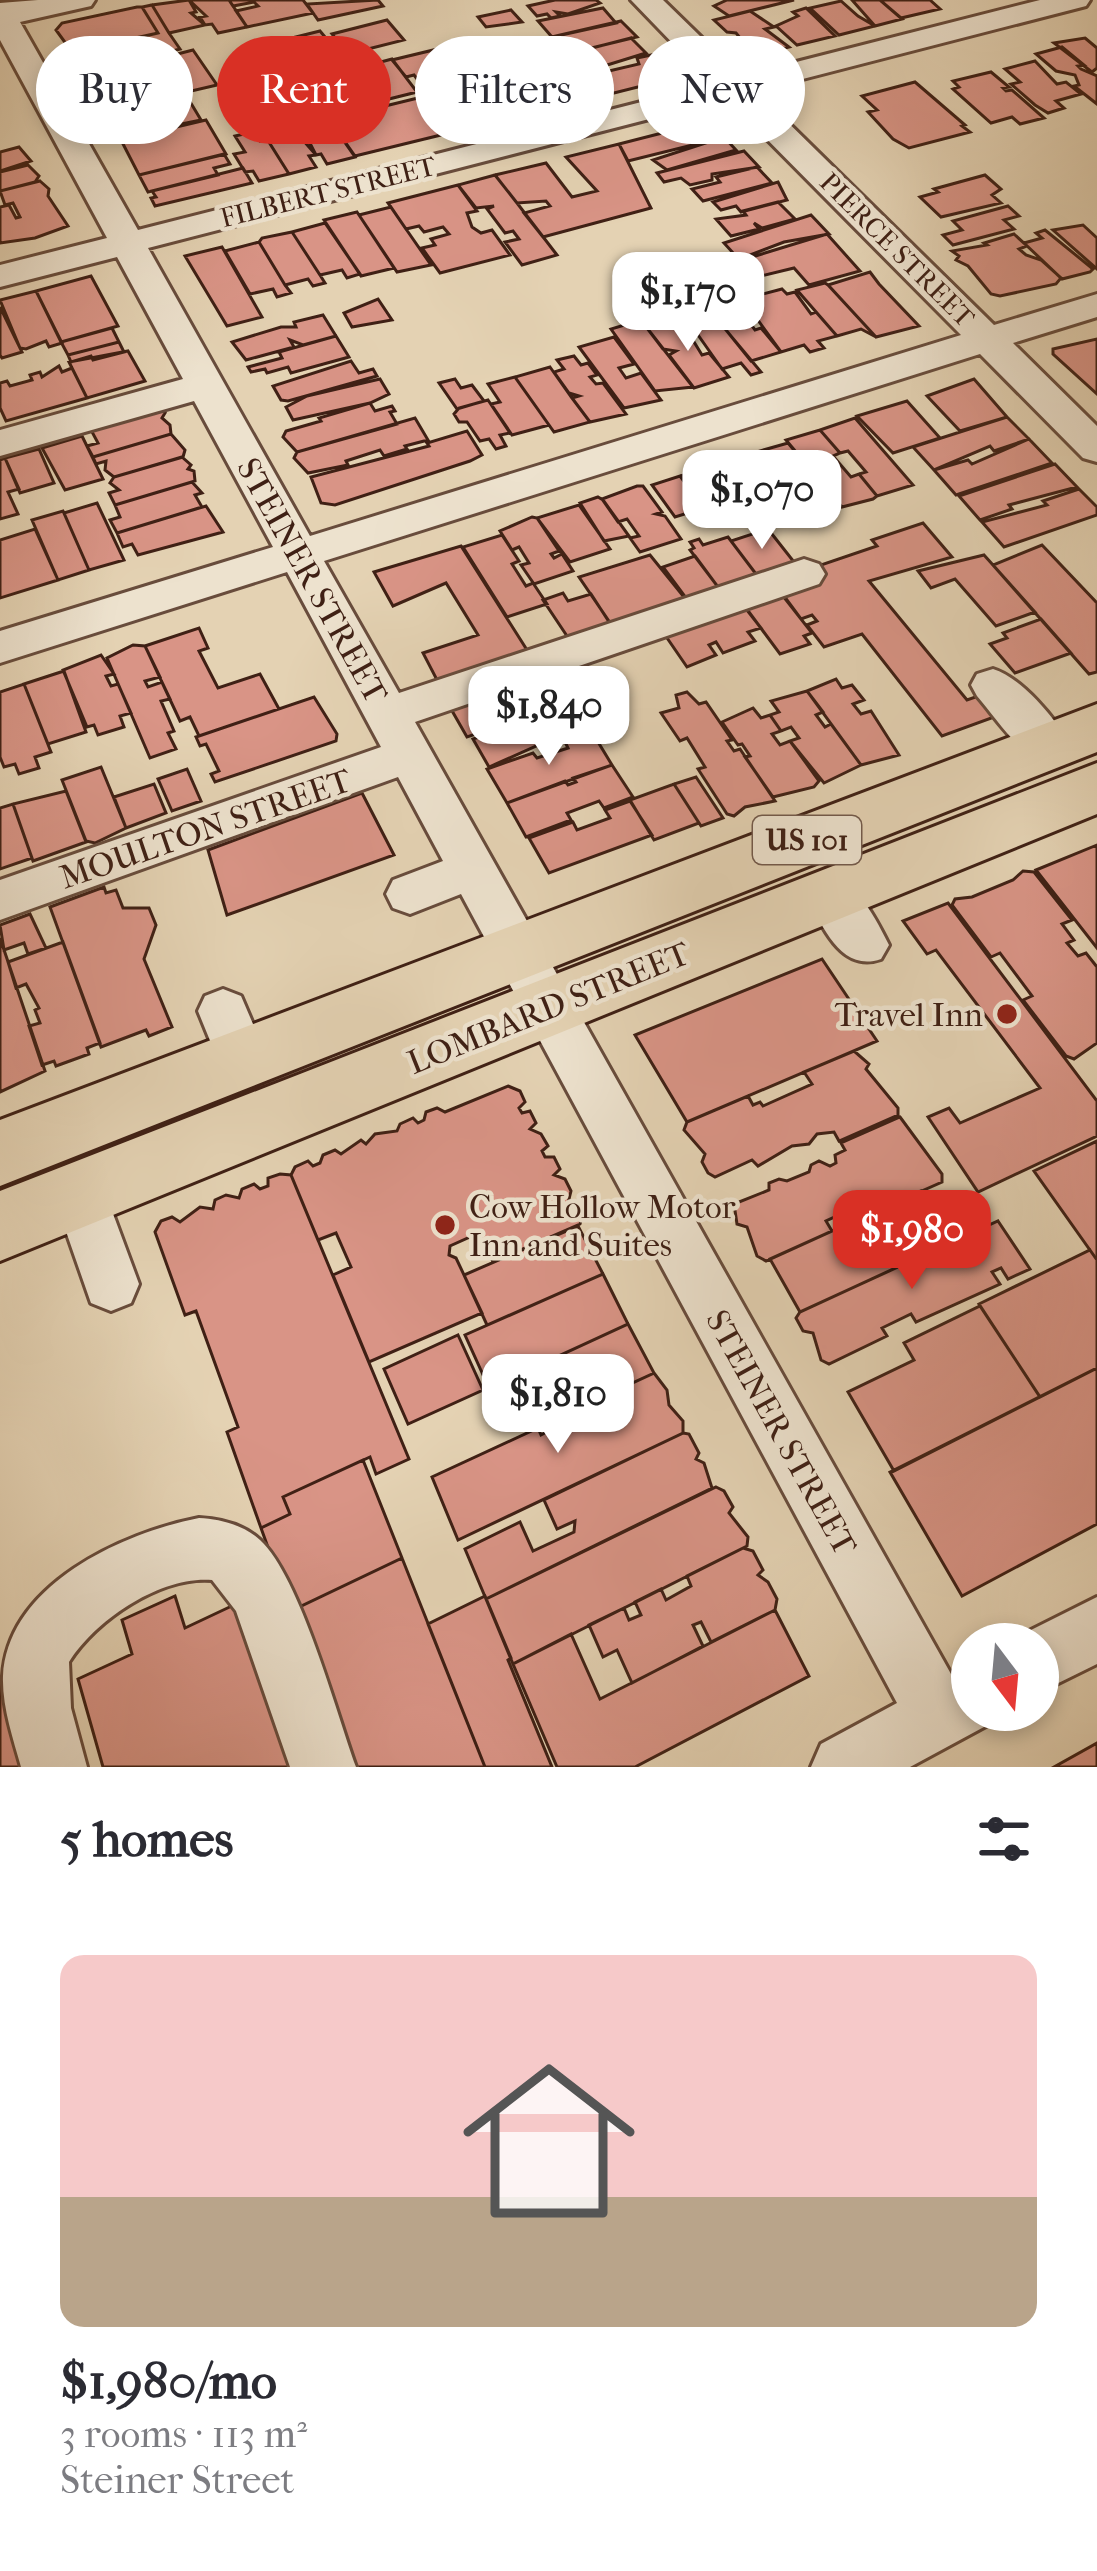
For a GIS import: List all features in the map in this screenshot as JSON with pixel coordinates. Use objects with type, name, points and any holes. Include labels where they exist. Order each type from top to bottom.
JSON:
[{"type":"highway","name":"LOMBARD STREET","points":[[0,1153],[232,1035],[847,920],[1081,754]]},
{"type":"highway","name":"LOMBARD STREET","points":[[0,1226],[80,1194],[533,980],[1081,754]]},
{"type":"street","points":[[1,15],[80,0]]},
{"type":"street","name":"PIERCE STREET","points":[[646,0],[682,36]]},
{"type":"street","name":"FILBERT STREET","points":[[805,70],[1075,0]]},
{"type":"street","name":"STEINER STREET","points":[[1,15],[533,980],[951,1700]]},
{"type":"street","name":"FILBERT STREET","points":[[0,276],[638,113]]},
{"type":"street","name":"PIERCE STREET","points":[[790,144],[1097,448]]},
{"type":"street","points":[[0,647],[1097,305]]},
{"type":"street","points":[[0,443],[206,386]]},
{"type":"street","name":"MOULTON STREET","points":[[0,900],[804,574]]},
{"type":"street","points":[[993,685],[1081,754]]},
{"type":"street","points":[[410,894],[472,869]]},
{"type":"street","points":[[80,1194],[111,1285]]},
{"type":"street","points":[[54,1767],[35,1679],[40,1650],[54,1625],[108,1584],[197,1548],[233,1558],[262,1596],[323,1767]]},
{"type":"street","points":[[1059,1650],[1097,1629]]},
{"type":"street","points":[[844,1767],[951,1709]]},
{"type":"building","points":[[189,0],[196,12],[191,13],[205,25],[169,33],[152,5]]},
{"type":"building","points":[[189,0],[229,0],[247,27],[218,33],[212,24],[205,25],[200,17],[206,16]]},
{"type":"building","points":[[229,0],[303,0],[313,13],[247,27],[236,11],[258,6],[254,2],[233,6]]},
{"type":"building","points":[[378,0],[383,6],[318,20],[307,4]]},
{"type":"building","points":[[555,0],[600,3],[568,14],[556,12],[560,16],[551,18],[537,16],[528,6]]},
{"type":"building","points":[[727,0],[794,0],[729,16],[714,6]]},
{"type":"building","points":[[852,0],[880,0],[902,19],[875,26]]},
{"type":"building","points":[[880,0],[930,0],[940,9],[901,18]]},
{"type":"building","points":[[841,1],[875,26],[839,35],[810,8]]},
{"type":"building","points":[[152,5],[172,36],[145,36],[158,33],[142,7]]},
{"type":"building","points":[[142,7],[158,33],[60,36],[56,30],[62,23]]},
{"type":"building","points":[[603,8],[616,23],[551,36],[538,21]]},
{"type":"building","points":[[806,8],[835,36],[805,43],[805,36],[787,36],[776,26],[798,16],[793,12]]},
{"type":"building","points":[[511,10],[522,22],[486,27],[478,17]]},
{"type":"building","points":[[750,11],[774,27],[765,29],[774,36],[738,36],[714,20]]},
{"type":"building","points":[[387,20],[404,40],[391,43],[391,36],[332,34]]},
{"type":"building","points":[[621,21],[637,37],[614,43],[614,36],[556,36]]},
{"type":"building","points":[[631,38],[638,45],[638,55],[614,63],[614,42]]},
{"type":"building","points":[[1085,38],[1097,48],[1097,68],[1092,72],[1054,43]]},
{"type":"building","points":[[1062,47],[1084,65],[1078,66],[1081,69],[1097,76],[1097,104],[1074,86],[1079,85],[1075,75],[1056,71],[1036,54]]},
{"type":"building","points":[[193,50],[217,85],[193,91]]},
{"type":"building","points":[[415,54],[415,76],[406,77],[392,60]]},
{"type":"building","points":[[391,59],[415,89],[415,92],[391,98]]},
{"type":"building","points":[[1035,61],[1057,84],[1066,82],[1081,94],[1056,101],[1064,108],[1048,113],[1035,105],[1011,84],[1020,82],[1005,69]]},
{"type":"building","points":[[638,64],[638,87],[614,93],[614,70]]},
{"type":"building","points":[[991,72],[1009,87],[1003,88],[1006,91],[1012,90],[1044,118],[1020,124],[1012,117],[991,123],[953,89],[959,87],[953,81]]},
{"type":"building","points":[[915,82],[970,132],[909,148],[893,139],[868,112],[877,110],[862,96]]},
{"type":"building","points":[[415,99],[415,141],[355,156],[347,144],[391,144],[391,105]]},
{"type":"building","points":[[206,120],[226,154],[139,175],[123,144],[193,144],[193,123]]},
{"type":"building","points":[[638,139],[638,144],[697,144],[628,161],[619,144]]},
{"type":"building","points":[[240,144],[270,144],[289,174],[259,181],[253,171],[245,172],[234,154],[245,152]]},
{"type":"building","points":[[270,144],[306,144],[316,155],[309,156],[316,167],[289,174]]},
{"type":"building","points":[[310,144],[346,144],[355,157],[327,164],[321,154],[316,155]]},
{"type":"building","points":[[619,144],[651,208],[543,237],[524,213],[550,206],[546,201],[517,203],[495,175],[546,163],[572,197],[597,191],[566,157]]},
{"type":"building","points":[[702,144],[730,144],[736,150],[667,170],[653,160]]},
{"type":"building","points":[[19,147],[31,161],[0,171],[0,152]]},
{"type":"building","points":[[744,151],[759,167],[712,174],[712,180],[690,185],[681,178],[664,182],[657,173]]},
{"type":"building","points":[[224,154],[230,164],[214,168],[218,175],[148,192],[139,175]]},
{"type":"building","points":[[28,165],[39,176],[35,182],[0,191],[0,172]]},
{"type":"building","points":[[757,167],[772,183],[703,201],[692,189],[720,182],[716,177]]},
{"type":"building","points":[[243,168],[252,183],[155,206],[151,198],[156,197],[152,191]]},
{"type":"building","points":[[495,175],[557,255],[522,265],[505,242],[519,239],[513,231],[505,233],[487,209],[494,206],[476,208],[458,185]]},
{"type":"building","points":[[985,175],[1001,189],[992,195],[1001,203],[941,217],[920,197],[938,192],[934,189]]},
{"type":"building","points":[[40,181],[68,226],[35,238],[0,243],[0,207],[9,205],[16,218],[20,217],[13,203],[5,205],[0,191]]},
{"type":"building","points":[[778,182],[787,200],[741,212],[736,206],[721,210],[713,202]]},
{"type":"building","points":[[458,185],[477,211],[467,213],[472,227],[481,233],[492,230],[510,255],[440,273],[422,248],[435,245],[431,239],[449,234],[443,227],[424,232],[419,226],[406,229],[388,203]]},
{"type":"building","points":[[778,202],[795,219],[762,228],[754,223],[759,229],[731,236],[716,219],[746,215],[743,211]]},
{"type":"building","points":[[1008,206],[1019,216],[1004,220],[1014,229],[953,245],[943,235],[962,230],[953,221]]},
{"type":"building","points":[[391,207],[431,265],[397,272],[359,215]]},
{"type":"building","points":[[357,212],[394,268],[361,276],[324,220]]},
{"type":"building","points":[[811,215],[829,234],[784,242],[745,257],[734,254],[724,243]]},
{"type":"building","points":[[325,223],[360,274],[347,278],[342,270],[320,275],[292,232]]},
{"type":"building","points":[[1083,225],[1097,238],[1097,269],[1053,230]]},
{"type":"building","points":[[1045,230],[1093,269],[1062,279],[1024,243],[1042,238],[1036,233]]},
{"type":"building","points":[[292,232],[325,283],[313,286],[308,279],[285,285],[259,242]]},
{"type":"building","points":[[827,234],[860,271],[809,285],[794,268],[753,278],[739,261]]},
{"type":"building","points":[[1014,234],[1027,246],[1019,249],[1061,278],[1056,284],[991,294],[952,251]]},
{"type":"building","points":[[259,242],[291,293],[277,297],[273,289],[250,294],[225,251]]},
{"type":"building","points":[[222,247],[262,317],[227,326],[185,256]]},
{"type":"building","points":[[724,263],[741,283],[667,303],[661,295],[677,291],[668,279]]},
{"type":"building","points":[[870,272],[919,326],[876,337],[828,285]]},
{"type":"building","points":[[91,276],[118,326],[61,342],[36,291]]},
{"type":"building","points":[[825,283],[876,337],[861,329],[837,336],[797,290]]},
{"type":"building","points":[[782,289],[787,294],[795,292],[811,314],[816,312],[837,336],[818,341],[824,348],[810,352],[804,345],[781,352],[747,305],[752,303],[748,298]]},
{"type":"building","points":[[36,291],[62,343],[49,347],[46,341],[20,348],[0,300]]},
{"type":"building","points":[[378,299],[392,320],[352,327],[344,313]]},
{"type":"building","points":[[0,307],[22,352],[2,358],[0,355]]},
{"type":"building","points":[[739,308],[755,330],[761,328],[781,352],[751,361],[714,315]]},
{"type":"building","points":[[707,311],[761,372],[751,375],[741,363],[722,369],[691,325],[686,327],[679,319]]},
{"type":"building","points":[[323,315],[336,336],[303,345],[290,340],[294,347],[246,360],[232,342],[296,327],[294,322]]},
{"type":"building","points":[[680,319],[702,355],[709,353],[729,377],[694,388],[669,355],[676,351],[663,349],[647,328]]},
{"type":"building","points":[[641,320],[693,387],[655,391],[611,329]]},
{"type":"building","points":[[112,328],[119,342],[68,355],[61,342]]},
{"type":"building","points":[[336,336],[349,357],[291,373],[288,367],[267,373],[265,369],[251,372],[248,367],[282,358],[279,352]]},
{"type":"building","points":[[614,337],[634,364],[619,368],[626,378],[641,373],[661,400],[624,408],[579,347]]},
{"type":"building","points":[[1097,339],[1097,394],[1053,349]]},
{"type":"building","points":[[119,342],[124,352],[71,362],[68,355]]},
{"type":"building","points":[[128,351],[145,381],[87,398],[69,362]]},
{"type":"building","points":[[574,356],[581,365],[588,363],[597,375],[590,377],[596,384],[603,383],[626,414],[590,422],[572,398],[579,396],[569,393],[554,372],[564,369],[557,360]]},
{"type":"building","points":[[351,361],[359,373],[373,369],[377,376],[288,401],[281,400],[273,386]]},
{"type":"building","points":[[59,366],[62,372],[72,368],[87,398],[6,421],[0,408],[0,383],[7,381],[10,386],[32,380],[30,375],[40,372],[42,377]]},
{"type":"building","points":[[550,367],[590,422],[554,432],[515,377]]},
{"type":"building","points":[[515,377],[549,425],[512,435],[491,404],[500,402],[488,384]]},
{"type":"building","points":[[380,379],[389,394],[370,403],[293,420],[286,407],[307,396]]},
{"type":"building","points":[[455,379],[461,388],[472,385],[484,401],[457,409],[439,383]]},
{"type":"building","points":[[974,379],[1007,417],[960,431],[927,396]]},
{"type":"building","points":[[488,400],[510,433],[500,435],[506,446],[496,449],[489,439],[480,441],[467,422],[459,422],[454,414],[459,408]]},
{"type":"building","points":[[907,401],[940,438],[893,453],[857,416]]},
{"type":"building","points":[[370,403],[375,411],[392,406],[397,424],[297,452],[283,437],[286,431],[321,421],[319,418]]},
{"type":"building","points":[[159,409],[165,413],[162,418],[171,434],[93,457],[87,446],[98,443],[91,430]]},
{"type":"building","points":[[1007,417],[1029,439],[994,451],[990,446],[934,470],[913,447]]},
{"type":"building","points":[[415,418],[428,440],[405,446],[407,449],[384,456],[380,450],[346,461],[348,465],[308,473],[294,458],[297,452]]},
{"type":"building","points":[[855,418],[913,485],[877,496],[859,474],[866,472],[848,451],[840,453],[820,430]]},
{"type":"building","points":[[820,430],[840,453],[833,456],[851,477],[859,474],[877,496],[842,507],[786,440]]},
{"type":"building","points":[[467,431],[482,455],[335,505],[321,503],[311,477],[429,446],[427,443]]},
{"type":"building","points":[[171,434],[185,450],[183,457],[114,477],[105,470],[106,461],[96,464],[93,457]]},
{"type":"building","points":[[82,436],[103,479],[65,490],[42,448]]},
{"type":"building","points":[[1029,439],[1052,463],[956,495],[934,470],[968,460],[972,464]]},
{"type":"building","points":[[788,443],[809,468],[804,470],[812,480],[818,479],[838,503],[803,515],[786,493],[792,491],[781,478],[774,479],[753,453]]},
{"type":"building","points":[[39,449],[54,483],[20,493],[5,458]]},
{"type":"building","points":[[753,453],[774,479],[767,482],[778,496],[786,493],[803,515],[765,527],[716,465]]},
{"type":"building","points":[[182,457],[191,465],[188,469],[194,471],[195,481],[115,505],[109,493],[119,490],[110,483],[114,477]]},
{"type":"building","points":[[5,458],[19,489],[8,492],[18,514],[0,519],[0,460]]},
{"type":"building","points":[[1055,464],[1077,487],[1009,505],[1012,509],[980,520],[959,496]]},
{"type":"building","points":[[716,465],[751,510],[715,522],[700,502],[713,498],[708,492],[695,496],[680,476]]},
{"type":"building","points":[[680,476],[704,508],[675,517],[652,485]]},
{"type":"building","points":[[192,482],[202,493],[195,495],[202,507],[117,533],[110,520],[120,517],[115,505]]},
{"type":"building","points":[[643,486],[662,512],[656,514],[665,516],[681,539],[640,552],[630,538],[639,536],[627,519],[618,522],[602,499]]},
{"type":"building","points":[[1079,489],[1097,507],[1097,515],[1004,547],[982,522],[1047,505],[1043,501]]},
{"type":"building","points":[[598,497],[629,536],[604,541],[580,503]]},
{"type":"building","points":[[97,503],[124,560],[89,570],[64,513]]},
{"type":"building","points":[[579,505],[610,549],[570,562],[537,518]]},
{"type":"building","points":[[206,506],[223,532],[138,555],[132,544],[123,547],[117,533]]},
{"type":"building","points":[[63,511],[89,570],[58,580],[32,520]]},
{"type":"building","points":[[532,517],[559,551],[551,554],[554,558],[562,554],[573,571],[534,584],[521,565],[529,563],[519,547],[512,550],[500,531]]},
{"type":"building","points":[[923,523],[952,557],[869,581],[967,700],[984,694],[997,716],[942,736],[862,634],[824,647],[807,625],[817,621],[812,615],[801,619],[781,592],[809,569],[877,546],[872,540]]},
{"type":"building","points":[[35,529],[58,580],[0,598],[0,540]]},
{"type":"building","points":[[768,529],[794,562],[756,574],[731,541]]},
{"type":"building","points":[[502,535],[519,561],[512,564],[526,586],[533,583],[547,604],[507,617],[463,547]]},
{"type":"building","points":[[728,537],[756,574],[718,587],[690,550],[694,548],[690,542],[699,539],[703,545]]},
{"type":"building","points":[[1042,545],[1097,603],[1097,672],[1089,674],[993,565]]},
{"type":"building","points":[[461,546],[527,650],[437,680],[423,653],[478,635],[446,583],[393,606],[374,572]]},
{"type":"building","points":[[650,555],[688,602],[613,627],[579,577]]},
{"type":"building","points":[[984,555],[1035,612],[996,626],[955,579],[931,588],[918,571]]},
{"type":"building","points":[[695,556],[718,587],[686,598],[663,567]]},
{"type":"building","points":[[563,593],[568,601],[591,594],[611,625],[569,639],[543,600]]},
{"type":"building","points":[[783,596],[812,633],[804,636],[810,644],[780,654],[746,608]]},
{"type":"building","points":[[743,605],[761,628],[748,632],[755,641],[723,653],[716,642],[709,645],[716,655],[687,667],[663,632]]},
{"type":"building","points":[[1041,619],[1071,653],[1015,673],[990,644],[1007,638],[1003,633]]},
{"type":"building","points":[[199,628],[208,648],[199,651],[218,688],[260,674],[279,709],[199,736],[190,717],[180,721],[145,646]]},
{"type":"building","points":[[133,645],[145,646],[160,677],[145,681],[148,687],[162,682],[170,699],[161,701],[176,749],[150,758],[107,658]]},
{"type":"building","points":[[101,655],[114,674],[106,676],[111,686],[118,684],[131,713],[120,716],[124,727],[98,735],[94,725],[87,727],[63,670]]},
{"type":"building","points":[[549,668],[570,702],[535,714],[532,709],[523,712],[526,717],[467,737],[447,702]]},
{"type":"building","points":[[64,671],[86,732],[48,744],[24,684]]},
{"type":"building","points":[[836,679],[842,688],[852,685],[864,700],[853,704],[861,714],[871,711],[899,755],[861,765],[807,691]]},
{"type":"building","points":[[24,684],[51,752],[35,757],[39,768],[19,774],[15,764],[4,767],[0,757],[0,692]]},
{"type":"building","points":[[807,691],[823,712],[816,715],[825,727],[831,724],[861,765],[824,783],[790,741],[799,738],[791,727],[781,731],[770,715],[779,712],[771,701]]},
{"type":"building","points":[[687,692],[699,704],[706,702],[732,740],[727,741],[734,751],[740,749],[775,801],[745,807],[734,816],[727,814],[698,769],[705,767],[687,738],[680,741],[661,713],[679,708],[676,695]]},
{"type":"building","points":[[314,697],[337,734],[336,741],[215,782],[211,774],[219,771],[206,744],[200,746],[196,737]]},
{"type":"building","points":[[573,704],[589,731],[564,740],[561,735],[489,767],[473,739],[526,720],[529,724]]},
{"type":"building","points":[[753,708],[761,718],[770,715],[781,731],[772,734],[780,745],[790,741],[819,781],[814,787],[773,797],[745,757],[750,756],[742,744],[738,745],[722,722]]},
{"type":"building","points":[[592,732],[612,765],[507,803],[487,769],[533,753],[537,758],[568,748],[565,742]]},
{"type":"building","points":[[612,765],[633,797],[604,808],[599,801],[567,813],[571,820],[526,837],[507,803],[565,781],[568,785],[576,782],[573,778]]},
{"type":"building","points":[[101,767],[126,828],[95,843],[86,841],[62,780]]},
{"type":"building","points":[[187,769],[201,801],[172,811],[158,779]]},
{"type":"building","points":[[696,777],[723,818],[701,826],[674,784]]},
{"type":"building","points":[[154,784],[166,813],[126,828],[114,797]]},
{"type":"building","points":[[674,784],[699,823],[654,840],[630,800]]},
{"type":"building","points":[[66,791],[86,842],[33,861],[13,804]]},
{"type":"building","points":[[362,793],[394,855],[227,915],[208,850]]},
{"type":"building","points":[[630,801],[652,835],[549,873],[529,838],[573,822],[577,830],[610,818],[605,810]]},
{"type":"building","points":[[13,804],[32,858],[0,869],[0,808]]},
{"type":"building","points":[[1097,845],[1097,948],[1036,870]]},
{"type":"building","points":[[1023,871],[1034,872],[1072,920],[1062,924],[1074,940],[1067,943],[1078,956],[1086,953],[1097,967],[1097,1043],[1074,1059],[1066,1056],[1023,1000],[1032,996],[1000,953],[991,957],[952,905],[955,899],[972,897]]},
{"type":"building","points":[[104,887],[106,893],[116,890],[123,908],[149,908],[156,925],[144,959],[172,1027],[149,1036],[146,1030],[101,1047],[50,907]]},
{"type":"building","name":"Travel Inn","points":[[948,903],[1097,1101],[1097,1136],[978,1192],[928,1117],[949,1108],[960,1123],[1040,1088],[936,950],[927,954],[903,921]]},
{"type":"building","points":[[30,914],[46,948],[28,954],[24,943],[4,950],[0,925]]},
{"type":"building","points":[[0,938],[45,1071],[0,1092]]},
{"type":"building","points":[[63,942],[100,1043],[87,1048],[89,1054],[56,1066],[54,1061],[42,1065],[29,1026],[40,1023],[35,1010],[39,1008],[26,984],[16,988],[8,962]]},
{"type":"building","points":[[822,959],[877,1041],[687,1122],[635,1035]]},
{"type":"building","points":[[854,1051],[869,1064],[866,1069],[898,1108],[898,1115],[839,1141],[834,1132],[817,1134],[809,1144],[792,1146],[758,1166],[752,1160],[715,1177],[708,1173],[702,1162],[705,1154],[684,1130],[687,1122],[748,1096],[753,1105],[760,1102],[763,1106],[812,1084],[804,1072]]},
{"type":"building","name":"Cow Hollow Motor Inn and Suites","points":[[508,1086],[520,1091],[525,1102],[519,1108],[522,1113],[530,1111],[536,1123],[530,1129],[541,1134],[548,1146],[542,1151],[545,1157],[554,1157],[560,1169],[554,1175],[565,1179],[571,1191],[568,1203],[577,1202],[583,1214],[580,1224],[493,1262],[479,1233],[450,1246],[449,1255],[456,1258],[482,1313],[369,1362],[333,1275],[351,1267],[336,1233],[318,1240],[291,1175],[295,1167],[308,1161],[313,1166],[323,1155],[335,1150],[341,1154],[361,1140],[366,1144],[375,1134],[397,1131],[413,1118],[418,1123],[426,1112],[437,1108],[445,1112]]},
{"type":"building","points":[[900,1117],[942,1174],[942,1182],[890,1205],[883,1195],[826,1221],[832,1231],[766,1261],[757,1256],[747,1227],[737,1224],[734,1204],[769,1190],[769,1183],[809,1172],[819,1161],[830,1166],[836,1163],[835,1155],[845,1150],[841,1143]]},
{"type":"building","points":[[1097,1141],[1097,1260],[1034,1171]]},
{"type":"building","points":[[291,1175],[409,1459],[376,1474],[370,1457],[283,1497],[290,1514],[261,1528],[227,1432],[238,1427],[196,1311],[185,1315],[155,1232],[161,1221],[172,1217],[180,1222],[200,1207],[213,1209],[215,1200],[226,1195],[239,1198],[242,1189],[268,1186],[268,1178]]},
{"type":"building","points":[[921,1191],[954,1241],[800,1312],[770,1259]]},
{"type":"building","points":[[998,1221],[1030,1269],[1008,1279],[1001,1268],[992,1272],[1000,1284],[916,1322],[911,1314],[882,1328],[887,1336],[829,1364],[821,1360],[813,1333],[803,1331],[796,1318],[800,1312]]},
{"type":"building","points":[[578,1226],[603,1274],[487,1325],[464,1275]]},
{"type":"building","points":[[1090,1250],[1097,1260],[1097,1368],[1040,1397],[979,1304]]},
{"type":"building","points":[[603,1274],[628,1324],[489,1388],[465,1335]]},
{"type":"building","points":[[980,1306],[1040,1397],[894,1471],[848,1392],[914,1360],[904,1343]]},
{"type":"building","points":[[628,1324],[654,1373],[552,1420],[541,1405],[515,1417],[500,1383]]},
{"type":"building","points":[[458,1335],[483,1390],[408,1424],[384,1369]]},
{"type":"building","points":[[1097,1368],[1097,1524],[962,1596],[890,1472]]},
{"type":"building","points":[[654,1373],[667,1390],[669,1405],[683,1421],[683,1433],[458,1540],[432,1477],[538,1428],[541,1435],[556,1427],[552,1420]]},
{"type":"building","points":[[689,1434],[712,1488],[486,1599],[465,1549],[520,1522],[533,1551],[574,1532],[575,1521],[557,1529],[544,1500]]},
{"type":"building","points":[[363,1460],[402,1558],[291,1611],[261,1528],[290,1514],[283,1497]]},
{"type":"building","points":[[716,1487],[733,1507],[729,1513],[748,1537],[747,1546],[513,1664],[486,1599]]},
{"type":"building","points":[[743,1548],[753,1551],[763,1570],[758,1575],[777,1599],[775,1610],[711,1642],[701,1622],[693,1625],[703,1646],[632,1683],[617,1650],[603,1657],[589,1625],[624,1608],[629,1620],[641,1615],[635,1602],[661,1589],[666,1600],[691,1586],[687,1576]]},
{"type":"building","points":[[402,1558],[485,1767],[356,1767],[326,1683],[291,1611]]},
{"type":"building","points":[[175,1596],[185,1628],[236,1604],[292,1767],[103,1767],[78,1679],[132,1654],[122,1620]]},
{"type":"building","points":[[485,1596],[552,1767],[485,1767],[428,1624]]},
{"type":"building","points":[[775,1610],[809,1676],[635,1767],[557,1767],[513,1664],[571,1634],[600,1699]]},
{"type":"building","points":[[8,1678],[31,1767],[0,1767],[0,1682]]},
{"type":"building","points":[[1097,1743],[1097,1767],[1054,1767]]},
{"type":"place","name":"Travel Inn","points":[[1007,1014]]},
{"type":"place","name":"Cow Hollow Motor Inn and Suites","points":[[445,1225]]}]
